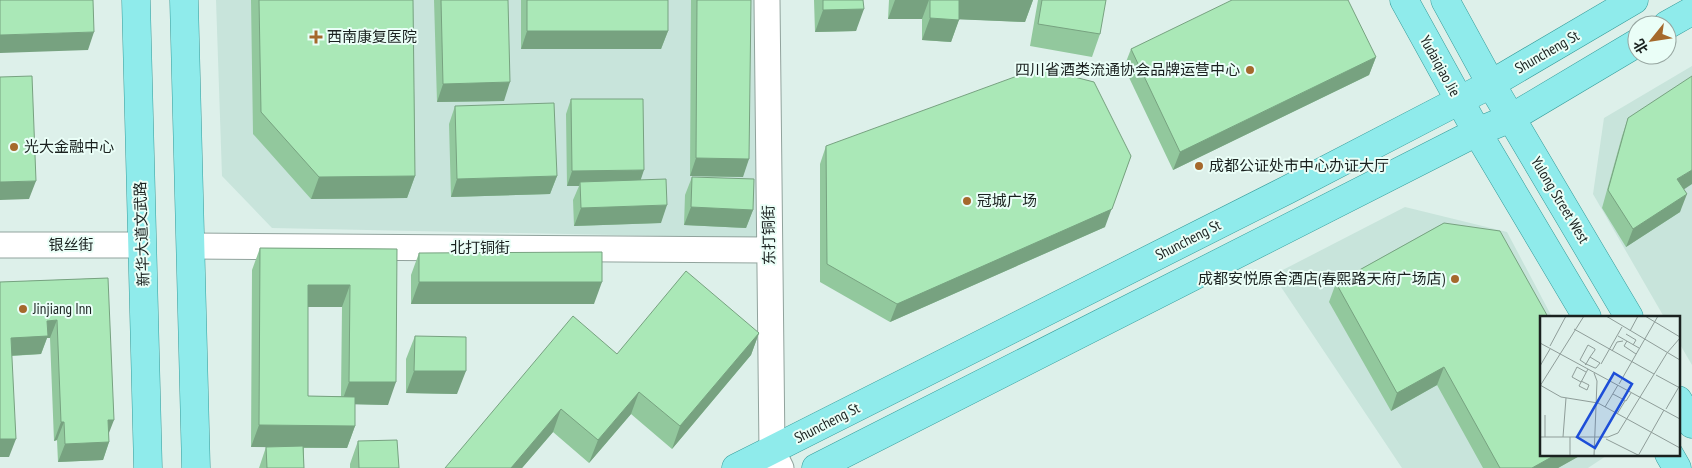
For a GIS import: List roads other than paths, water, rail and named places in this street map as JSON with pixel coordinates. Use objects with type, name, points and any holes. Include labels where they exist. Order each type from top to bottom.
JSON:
[{"type":"main road","name":"新华大道文武路","points":[[136,0],[148,468]]},
{"type":"main road","points":[[184,0],[196,468]]},
{"type":"main road","name":"Yudaiqiao Jie","points":[[1404,0],[1477,132]]},
{"type":"main road","name":"Yulong Street West","points":[[1445,0],[1491,84],[1628,316]]},
{"type":"main road","name":"Shuncheng St","points":[[736,468],[776,459],[1491,84],[1634,0]]},
{"type":"main road","points":[[1677,20],[1692,11]]},
{"type":"main road","points":[[816,468],[1477,132],[1511,118],[1627,49]]},
{"type":"main road","points":[[1477,132],[1586,316]]},
{"type":"main road","points":[[1680,403],[1692,424]]},
{"type":"main road","points":[[1670,456],[1678,468]]},
{"type":"street","name":"东打铜街","points":[[767,0],[769,250],[776,459]]},
{"type":"street","name":"银丝街","points":[[0,245],[142,245]]},
{"type":"street","name":"北打铜街","points":[[191,246],[769,250]]},
{"type":"place","name":"西南康复医院","points":[[316,37]]},
{"type":"place","name":"四川省酒类流通协会品牌运营中心","points":[[1250,70]]},
{"type":"place","name":"光大金融中心","points":[[14,147]]},
{"type":"place","name":"成都公证处市中心办证大厅","points":[[1199,166]]},
{"type":"place","name":"冠城广场","points":[[967,201]]},
{"type":"place","name":"成都安悦原舍酒店(春熙路天府广场店)","points":[[1455,279]]},
{"type":"place","name":"Jinjiang Inn","points":[[23,309]]}]
